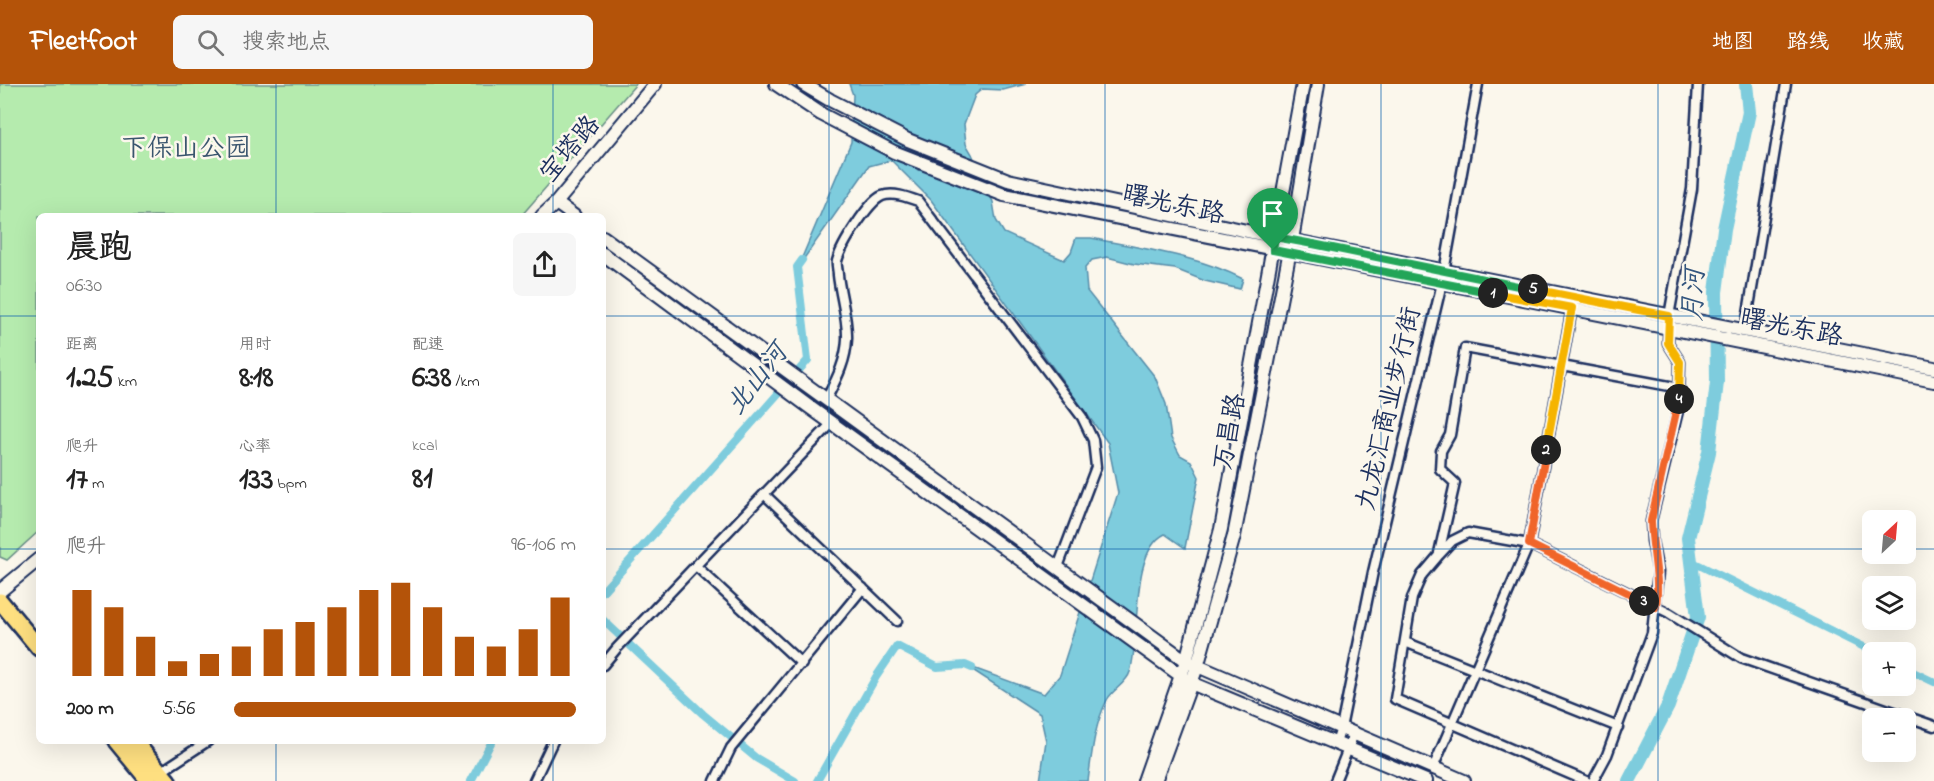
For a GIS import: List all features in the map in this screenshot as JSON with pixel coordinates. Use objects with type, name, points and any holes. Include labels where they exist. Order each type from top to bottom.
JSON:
[{"type":"highway","points":[[0,592],[36,629]]},
{"type":"highway","points":[[0,592],[36,644]]},
{"type":"highway","points":[[119,744],[157,778]]},
{"type":"highway","points":[[136,744],[157,778]]},
{"type":"main road","name":"宝塔路","points":[[550,212],[655,84]]},
{"type":"main road","name":"曙光东路","points":[[776,84],[821,114],[894,152],[1004,195],[1274,243],[1292,240],[1572,308],[1669,322]]},
{"type":"main road","name":"曙光东路","points":[[803,84],[908,140],[1008,180],[1274,243],[1289,253],[1443,277],[1730,334],[1934,381]]},
{"type":"main road","name":"万昌路","points":[[1144,781],[1186,661],[1221,529],[1303,84]]},
{"type":"main road","name":"万昌路","points":[[1155,781],[1197,667],[1234,536],[1292,240],[1318,84]]},
{"type":"main road","points":[[606,239],[1186,661],[1464,781]]},
{"type":"main road","points":[[606,256],[808,406],[1191,683],[1426,781]]},
{"type":"main road","name":"曙光东路","points":[[1730,334],[1745,331],[1934,368]]},
{"type":"main road","points":[[0,592],[36,562]]},
{"type":"street","name":"九龙汇商业步行街","points":[[1336,743],[1341,729],[1373,572],[1443,277],[1478,84]]},
{"type":"street","points":[[1593,781],[1618,727],[1652,633],[1656,607],[1658,572],[1651,521],[1679,407],[1680,362],[1668,343],[1669,322],[1692,189],[1698,84]]},
{"type":"street","points":[[1745,331],[1786,84]]},
{"type":"street","points":[[821,397],[839,375],[845,356],[847,336],[837,262],[844,247],[872,204],[883,196],[903,195],[918,201],[1082,417],[1093,440],[1096,467],[1058,567]]},
{"type":"street","points":[[1432,768],[1529,544],[1572,308]]},
{"type":"street","points":[[1439,555],[1455,483],[1440,469],[1441,451],[1450,435],[1466,348],[1680,388]]},
{"type":"street","points":[[606,661],[832,423]]},
{"type":"street","points":[[764,494],[897,621]]},
{"type":"street","points":[[1586,781],[1395,699],[1412,598],[1422,575],[1452,541],[1468,533],[1529,544],[1669,613],[1741,658],[1934,726]]},
{"type":"street","points":[[696,566],[802,664]]},
{"type":"street","points":[[715,781],[731,748],[863,588]]},
{"type":"street","points":[[1404,642],[1618,727]]},
{"type":"street","points":[[1335,781],[1354,734]]},
{"type":"street","points":[[157,778],[204,744]]},
{"type":"street","points":[[534,781],[552,744]]},
{"type":"green space","name":"下保山公园","points":[[0,84],[636,84],[524,213],[36,213],[36,534],[7,560],[0,557]]},
{"type":"water","points":[[849,84],[1026,84],[1003,90],[982,89],[975,95],[964,124],[966,144],[993,202],[996,220],[1004,233],[1064,260],[1071,252],[1076,238],[1091,238],[1149,249],[1208,264],[1243,279],[1240,289],[1205,281],[1175,269],[1134,264],[1107,257],[1092,260],[1085,268],[1087,291],[1155,377],[1166,404],[1171,438],[1180,455],[1191,461],[1199,477],[1185,548],[1165,534],[1154,543],[1146,558],[1138,597],[1130,672],[1126,680],[1109,696],[1099,720],[1088,781],[1040,781],[1046,741],[1040,714],[965,665],[1044,694],[1060,675],[1118,493],[1108,443],[931,200],[891,160],[869,166],[798,267],[851,142],[853,95]]},
{"type":"waterway","name":"月河","points":[[1629,781],[1668,706],[1698,617],[1688,538],[1709,452],[1717,382],[1716,292],[1724,229],[1749,112],[1746,84]]},
{"type":"waterway","name":"北山河","points":[[606,588],[808,360],[797,267],[802,260]]},
{"type":"waterway","points":[[1691,561],[1862,646]]},
{"type":"waterway","points":[[606,623],[703,714],[756,758],[795,781]]},
{"type":"waterway","points":[[817,781],[876,677],[897,646],[937,667],[965,665],[972,668]]},
{"type":"waterway","points":[[1916,673],[1934,682]]},
{"type":"waterway","name":"北山河","points":[[471,781],[490,744]]},
{"type":"route","points":[[1275,237],[1669,316],[1668,343],[1680,362],[1680,388],[1679,407],[1651,521],[1658,572],[1656,607],[1529,544],[1572,308],[1273,250],[1275,237]]}]
